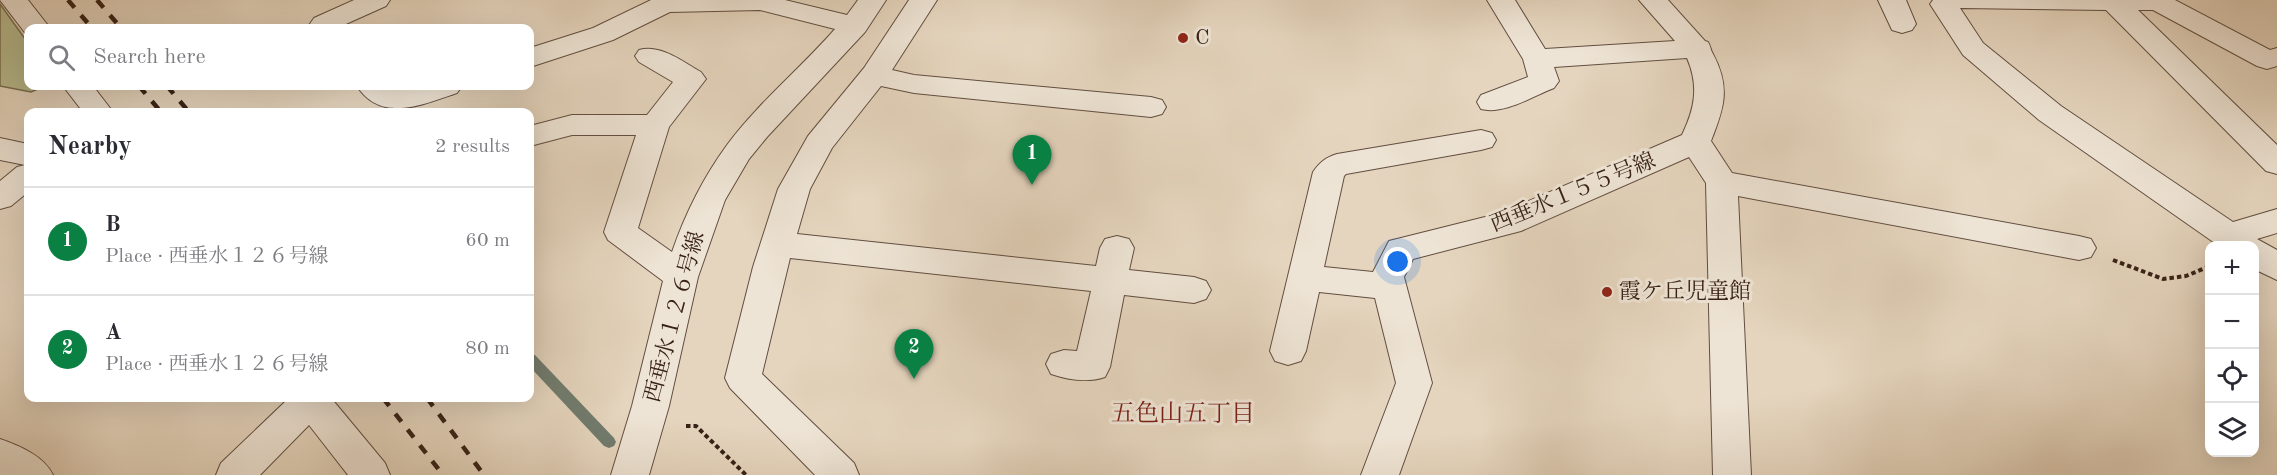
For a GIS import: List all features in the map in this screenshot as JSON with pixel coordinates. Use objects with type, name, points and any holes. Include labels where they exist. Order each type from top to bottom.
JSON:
[{"type":"street","points":[[14,0],[33,24]]},
{"type":"street","points":[[324,24],[376,0]]},
{"type":"street","points":[[840,475],[743,378],[777,244],[794,189],[819,144],[874,75],[922,0]]},
{"type":"street","points":[[1492,102],[1544,81],[1538,59],[1500,0]]},
{"type":"street","points":[[1653,0],[1698,48],[1707,71],[1710,98],[1695,142],[1722,182],[1732,475]]},
{"type":"street","points":[[2238,241],[2050,113],[1973,49],[1944,4],[1966,0],[2158,2],[2267,60],[2277,57]]},
{"type":"street","points":[[2113,1],[2277,163]]},
{"type":"street","points":[[534,57],[603,34],[665,4],[760,2],[863,13]]},
{"type":"street","name":"西垂水１２６号線","points":[[630,475],[645,428],[681,276],[698,226],[721,177],[769,114],[832,53],[863,13]]},
{"type":"street","points":[[1538,59],[1698,48]]},
{"type":"street","points":[[649,56],[691,79],[655,125],[620,232],[681,276]]},
{"type":"street","points":[[874,75],[914,84],[1151,107]]},
{"type":"street","points":[[81,90],[95,108]]},
{"type":"street","points":[[377,90],[386,98],[407,99],[435,90]]},
{"type":"street","points":[[534,135],[572,124],[655,125]]},
{"type":"street","points":[[1288,351],[1329,172],[1337,165],[1481,140]]},
{"type":"street","name":"西垂水１５５号線","points":[[1380,475],[1414,383],[1387,277],[1401,250],[1509,223],[1695,142]]},
{"type":"street","points":[[0,149],[24,154]]},
{"type":"street","points":[[0,198],[24,178]]},
{"type":"street","points":[[1722,182],[2079,248]]},
{"type":"street","points":[[2247,241],[2277,221]]},
{"type":"street","points":[[777,244],[1194,290]]},
{"type":"street","points":[[1064,364],[1092,367],[1117,248]]},
{"type":"street","points":[[2259,255],[2277,267]]},
{"type":"street","points":[[1305,278],[1389,286]]},
{"type":"street","points":[[235,475],[306,402]]},
{"type":"street","points":[[313,402],[371,475]]},
{"type":"street","points":[[0,455],[34,475]]},
{"type":"path","points":[[2079,248],[2163,279],[2186,276],[2205,268]]},
{"type":"path","points":[[678,426],[696,426],[746,475]]},
{"type":"green space","points":[[0,4],[24,37],[24,90],[36,90],[31,92],[0,86]]},
{"type":"waterway","points":[[534,363],[609,442]]},
{"type":"railway","points":[[68,0],[89,24]]},
{"type":"railway","points":[[97,0],[118,24]]},
{"type":"railway","points":[[142,90],[158,108]]},
{"type":"railway","points":[[170,90],[186,108]]},
{"type":"railway","points":[[386,402],[443,475]]},
{"type":"railway","points":[[430,402],[484,475]]},
{"type":"place","name":"C","points":[[1183,38]]},
{"type":"place","name":"B","points":[[1032,185]]},
{"type":"place","name":"霞ケ丘児童館","points":[[1607,292]]},
{"type":"place","name":"A","points":[[914,379]]},
{"type":"district","name":"五色山五丁目","points":[[1183,415]]}]
